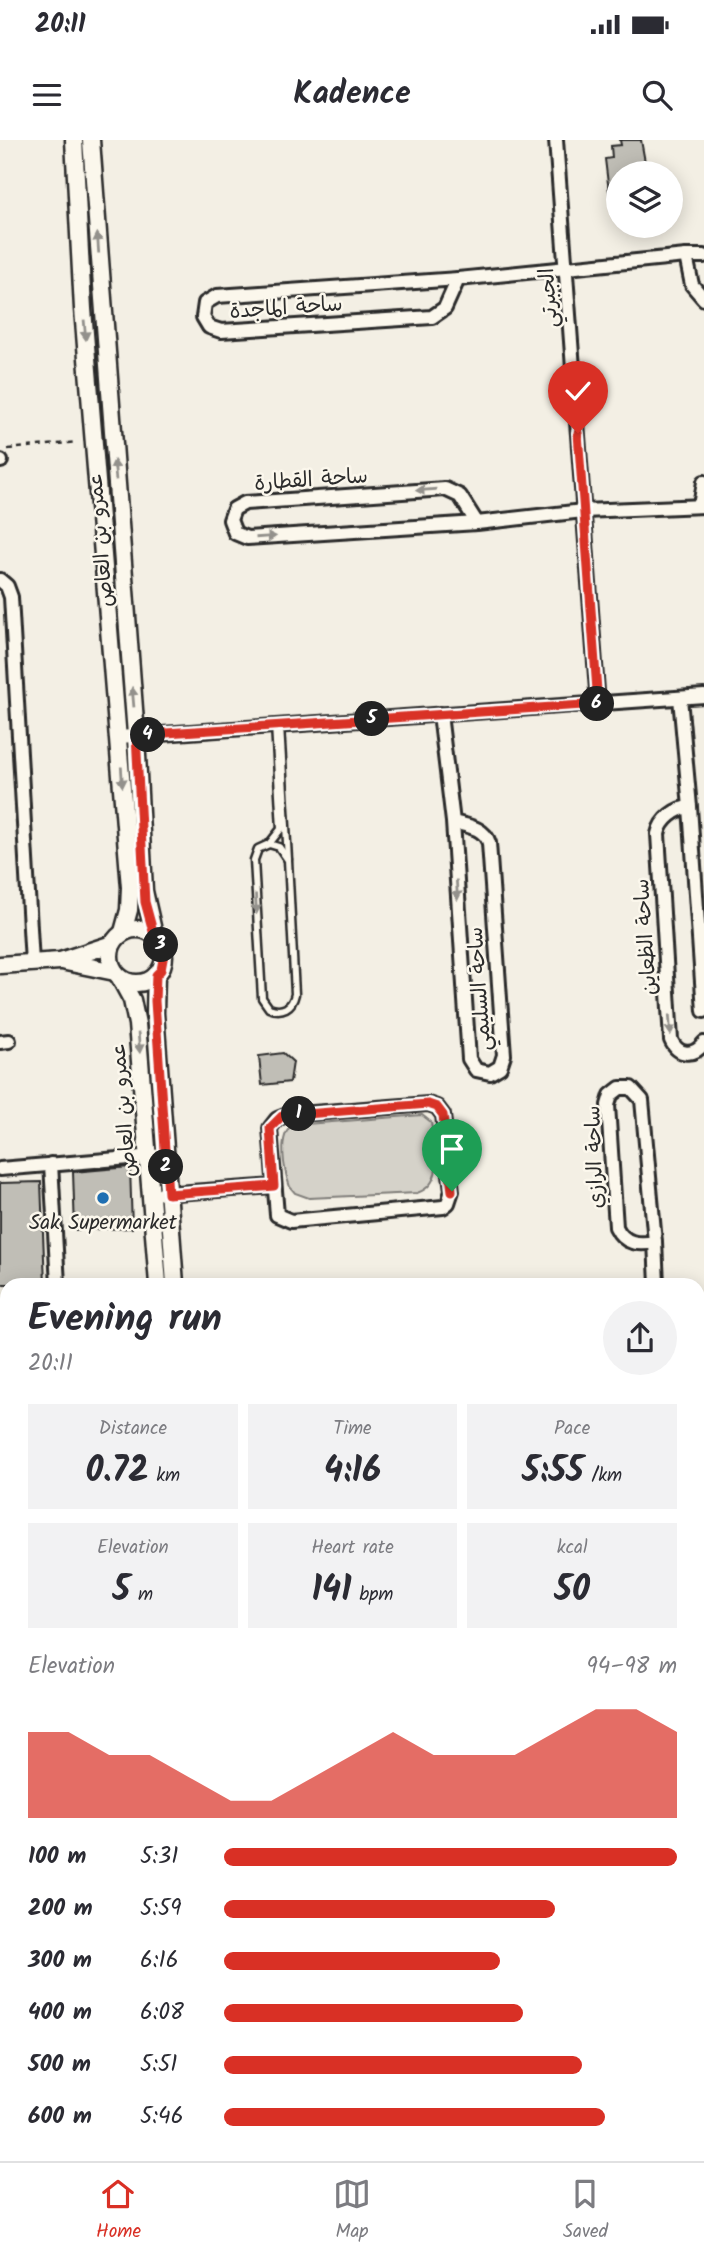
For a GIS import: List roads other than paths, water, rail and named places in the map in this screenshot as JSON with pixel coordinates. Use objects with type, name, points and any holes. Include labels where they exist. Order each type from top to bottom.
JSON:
[{"type":"street","name":"عمرو بن العاص","points":[[74,140],[83,309],[130,898],[118,938]]},
{"type":"street","name":"عمرو بن العاص","points":[[91,140],[136,735],[144,891],[154,935]]},
{"type":"street","name":"الجبرتي","points":[[556,140],[598,704]]},
{"type":"street","points":[[686,256],[692,285],[704,299]]},
{"type":"street","name":"ساحة الماجدة","points":[[458,279],[445,308],[432,317],[221,331],[209,327],[203,317],[205,303],[217,296],[458,279],[704,256]]},
{"type":"street","points":[[702,506],[704,482]]},
{"type":"street","name":"ساحة القطارة","points":[[477,523],[460,496],[444,489],[245,503],[234,509],[230,520],[235,533],[247,538],[477,523],[583,511],[702,506]]},
{"type":"street","points":[[0,580],[7,586],[10,597],[32,963]]},
{"type":"street","points":[[119,737],[704,696]]},
{"type":"street","points":[[680,698],[704,1012]]},
{"type":"street","name":"ساحة السليمي","points":[[440,714],[453,822],[469,1059],[476,1070],[489,1073],[500,1067],[504,1055],[489,843],[484,832],[453,822]]},
{"type":"street","name":"ساحة الظعاين","points":[[690,807],[681,808],[664,820],[659,828],[659,847],[671,1040],[675,1047],[686,1053],[695,1052],[704,1043]]},
{"type":"street","points":[[0,965],[60,961],[139,929],[154,935],[164,954],[161,970],[150,980],[135,984],[118,975],[60,961]]},
{"type":"street","points":[[118,938],[110,958],[118,975]]},
{"type":"street","name":"عمرو بن العاص","points":[[118,975],[135,1012],[157,1156],[168,1194],[175,1278]]},
{"type":"street","name":"عمرو بن العاص","points":[[156,975],[157,1156],[151,1195],[158,1278]]},
{"type":"street","name":"ساحة الرازي","points":[[655,1242],[629,1242],[621,1236],[616,1227],[608,1105],[611,1095],[620,1088],[631,1088],[642,1100],[655,1242],[657,1278]]},
{"type":"street","points":[[428,1104],[437,1107],[443,1115],[452,1191],[448,1203],[438,1210],[285,1221],[275,1210],[274,1186],[270,1128],[282,1116],[428,1104]]},
{"type":"street","points":[[0,1168],[157,1156]]},
{"type":"street","points":[[51,1164],[58,1278]]},
{"type":"street","points":[[151,1195],[274,1186]]},
{"type":"lane","points":[[278,725],[295,995],[289,1006],[277,1010],[266,1005],[262,995],[254,860],[258,849],[269,844],[278,835],[281,826],[278,725]]},
{"type":"lane","points":[[269,844],[279,847],[288,860]]},
{"type":"place","name":"Sak Supermarket","points":[[103,1198]]}]
